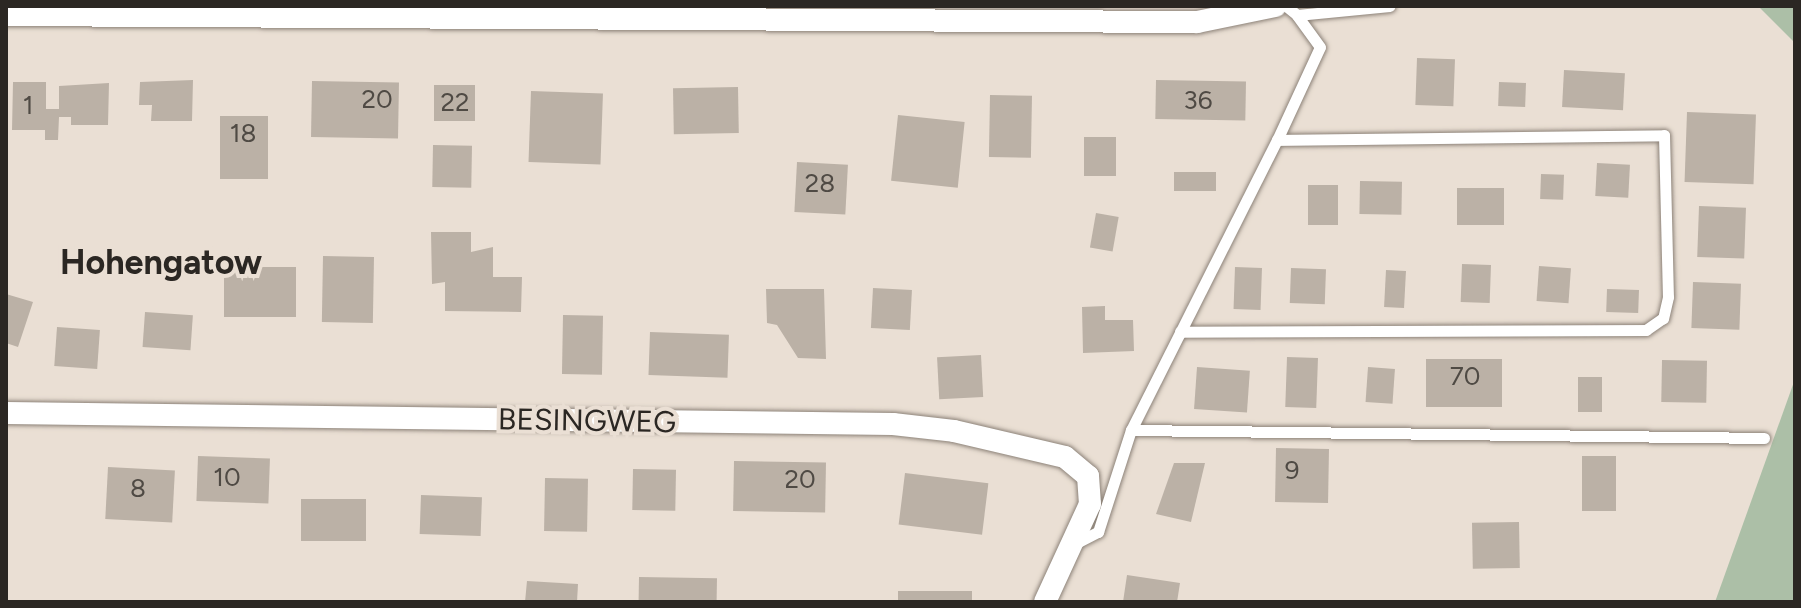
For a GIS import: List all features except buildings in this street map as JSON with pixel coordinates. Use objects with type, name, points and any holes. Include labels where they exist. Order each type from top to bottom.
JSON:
[{"type":"street","points":[[6,15],[1197,22],[1275,6]]},
{"type":"street","name":"BESINGWEG","points":[[6,413],[893,424],[954,431],[1023,445],[1079,466],[1091,489],[1075,543],[1045,602]]},
{"type":"lane","points":[[1075,543],[1098,532],[1131,430],[1277,140],[1320,47],[1297,15],[1286,6]]},
{"type":"lane","points":[[1297,15],[1390,6]]},
{"type":"lane","points":[[1180,332],[1627,333],[1663,318],[1664,135],[1277,140]]},
{"type":"lane","points":[[1131,430],[1764,438]]},
{"type":"green space","points":[[1758,6],[1795,6],[1795,43]]},
{"type":"green space","points":[[1795,379],[1795,602],[1715,602]]},
{"type":"district","name":"Hohengatow","points":[[161,263]]}]
